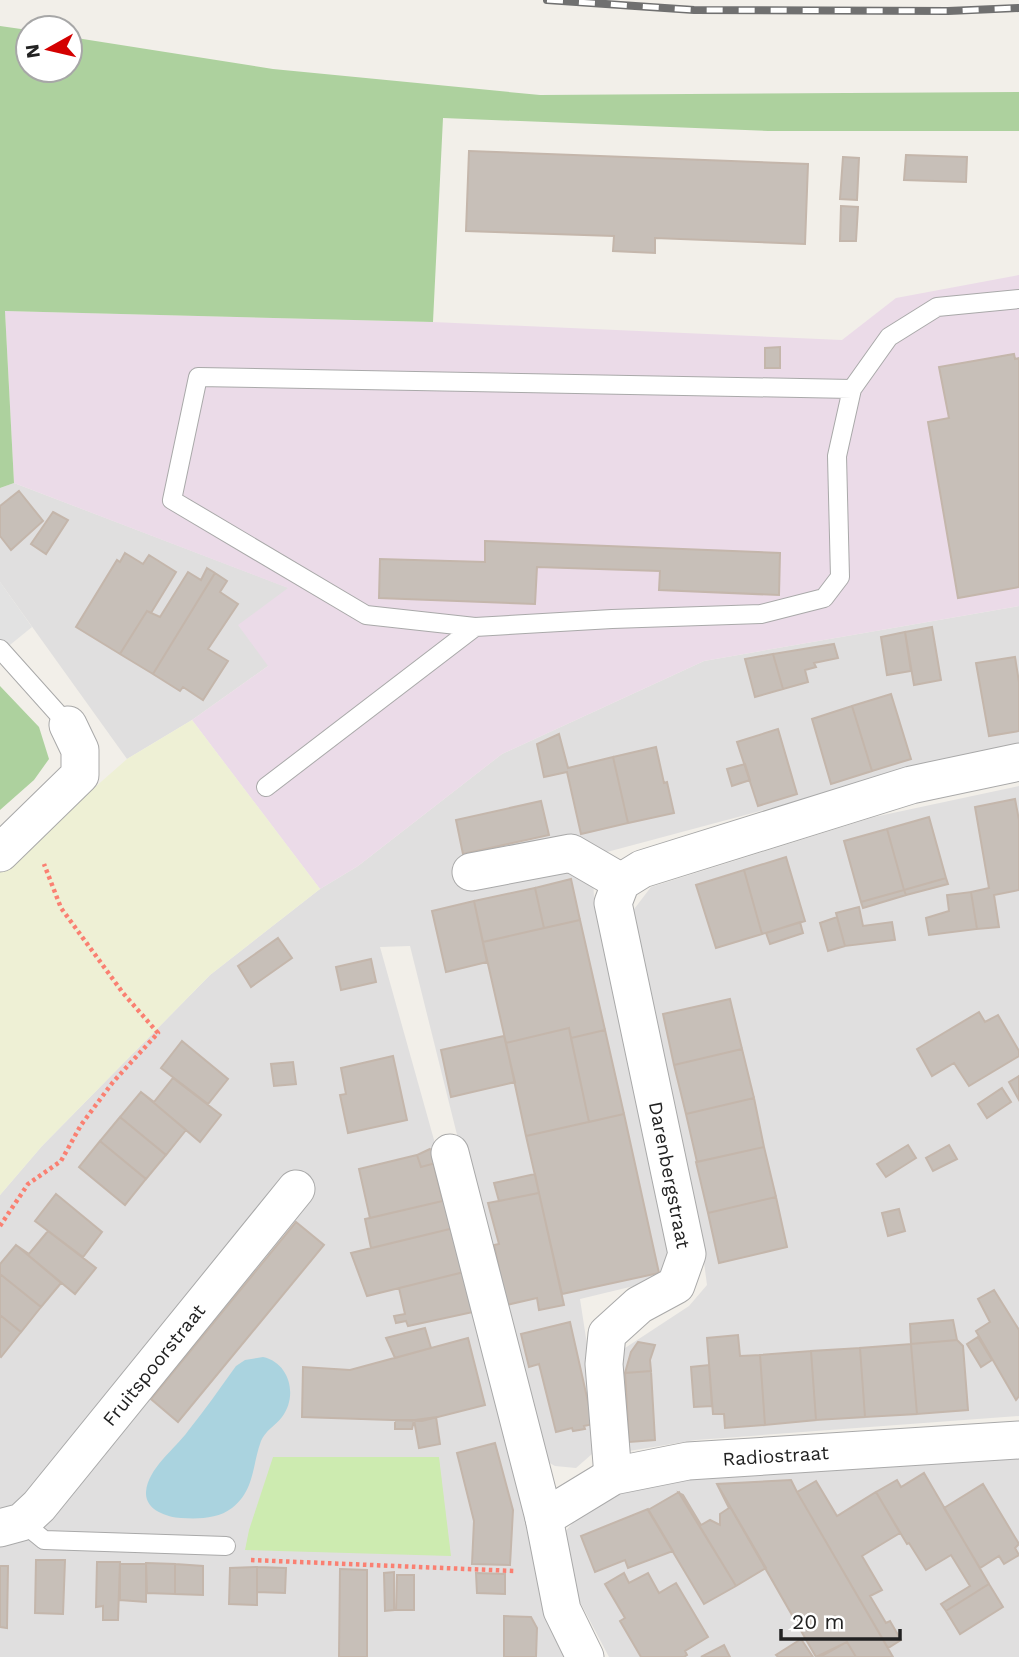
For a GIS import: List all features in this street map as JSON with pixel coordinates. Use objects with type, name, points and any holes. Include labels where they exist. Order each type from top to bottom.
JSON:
[{"type":"street","points":[[0,853],[80,775],[80,750],[68,725]]},
{"type":"street","points":[[471,872],[571,853],[621,882],[642,869],[911,785],[975,769],[1019,762]]},
{"type":"street","name":"Darenbergstraat","points":[[613,1476],[604,1364],[607,1334],[639,1305],[676,1285],[687,1254],[613,903],[621,882]]},
{"type":"street","points":[[450,1153],[544,1518],[562,1610],[585,1657]]},
{"type":"street","name":"Fruitspoorstraat","points":[[11,1525],[39,1506],[296,1189]]},
{"type":"street","name":"Radiostraat","points":[[544,1518],[613,1476],[688,1461],[1019,1440]]},
{"type":"lane","points":[[852,389],[198,377],[172,500],[366,615],[475,627],[761,614],[824,598],[840,577],[837,456],[852,389],[889,337],[937,307],[1019,299]]},
{"type":"lane","points":[[266,787],[475,627]]},
{"type":"lane","points":[[0,649],[68,725]]},
{"type":"lane","points":[[11,1525],[44,1540],[226,1546]]},
{"type":"path","points":[[0,1226],[28,1184],[61,1161],[81,1125],[113,1082],[158,1033],[123,993],[61,908],[29,827]]},
{"type":"path","points":[[226,1546],[246,1559],[513,1571],[552,1567]]},
{"type":"shaded area","points":[[1019,275],[1019,606],[704,661],[502,754],[358,866],[320,889],[192,720],[268,666],[238,625],[288,588],[14,483],[5,311],[433,322],[842,340],[896,298]]},
{"type":"shaded area","points":[[14,483],[289,588],[268,666],[192,720],[127,759],[0,582],[0,488]]},
{"type":"shaded area","points":[[0,582],[32,627],[0,653]]},
{"type":"shaded area","points":[[1019,606],[1019,745],[910,771],[592,856],[594,898],[674,1264],[667,1278],[580,1299],[600,1444],[576,1468],[555,1466],[537,1456],[410,946],[380,947],[457,1222],[572,1657],[0,1657],[0,1195],[42,1146],[210,975],[320,889],[358,866],[502,754],[704,661]]},
{"type":"shaded area","points":[[1019,786],[1019,1416],[696,1440],[623,1452],[622,1350],[689,1306],[707,1285],[698,1217],[625,921],[651,887],[874,817]]},
{"type":"shaded area","points":[[1019,1458],[1019,1657],[609,1657],[561,1566],[562,1535],[577,1518],[608,1498],[665,1480]]},
{"type":"green space","points":[[0,26],[14,28],[14,84],[84,84],[84,39],[273,69],[540,95],[1019,92],[1019,131],[768,131],[443,118],[433,322],[5,311],[14,483],[0,488]]},
{"type":"green space","points":[[0,686],[39,727],[49,759],[34,780],[0,810]]},
{"type":"green space","points":[[192,720],[320,889],[210,975],[42,1146],[0,1195],[0,871],[127,759]]},
{"type":"green space","points":[[273,1457],[439,1457],[451,1556],[245,1550]]},
{"type":"water","points":[[263,1357],[272,1360],[285,1373],[289,1381],[290,1400],[282,1417],[261,1441],[245,1493],[232,1508],[214,1516],[181,1518],[169,1516],[153,1508],[146,1492],[157,1467],[183,1438],[236,1366],[245,1360]]},
{"type":"building","points":[[469,151],[808,164],[805,244],[655,238],[655,253],[613,251],[614,236],[466,231]]},
{"type":"building","points":[[906,155],[967,157],[966,182],[904,180]]},
{"type":"building","points":[[843,157],[859,158],[857,200],[840,199]]},
{"type":"building","points":[[841,206],[858,207],[856,241],[840,241]]},
{"type":"building","points":[[780,347],[780,368],[765,368],[765,348]]},
{"type":"building","points":[[1014,354],[1015,359],[1019,358],[1019,587],[958,598],[928,422],[949,418],[939,367]]},
{"type":"building","points":[[19,491],[43,521],[11,550],[0,536],[0,506]]},
{"type":"building","points":[[53,512],[68,520],[46,554],[31,544]]},
{"type":"building","points":[[485,541],[780,553],[779,595],[659,590],[660,571],[537,567],[535,604],[379,598],[380,559],[485,562]]},
{"type":"building","points":[[125,553],[143,564],[149,555],[176,572],[151,613],[147,611],[120,654],[76,627],[117,560],[120,562]]},
{"type":"building","points":[[207,568],[215,573],[153,674],[120,654],[147,611],[160,617],[188,572],[201,580]]},
{"type":"building","points":[[215,573],[227,581],[220,592],[238,604],[208,649],[228,661],[203,700],[183,687],[180,691],[153,674]]},
{"type":"building","points":[[932,627],[941,680],[914,685],[905,632]]},
{"type":"building","points":[[905,632],[911,671],[887,675],[881,637]]},
{"type":"building","points":[[834,644],[838,658],[814,663],[816,667],[805,670],[808,682],[783,689],[773,654]]},
{"type":"building","points":[[773,654],[783,689],[755,697],[745,659]]},
{"type":"building","points":[[1015,657],[1019,682],[1019,731],[989,736],[976,663]]},
{"type":"building","points":[[891,694],[911,759],[872,771],[852,706]]},
{"type":"building","points":[[852,706],[872,771],[831,784],[812,719]]},
{"type":"building","points":[[778,729],[797,794],[758,806],[737,742]]},
{"type":"building","points":[[559,734],[568,768],[613,757],[628,823],[581,834],[567,772],[544,777],[537,744]]},
{"type":"building","points":[[656,747],[674,813],[628,823],[613,757]]},
{"type":"building","points":[[745,764],[750,780],[732,786],[727,769]]},
{"type":"building","points":[[1015,799],[1019,820],[1019,890],[994,895],[999,927],[977,929],[971,892],[989,888],[975,807]]},
{"type":"building","points":[[541,801],[549,835],[463,854],[456,820]]},
{"type":"building","points":[[929,817],[946,878],[904,890],[887,829]]},
{"type":"building","points":[[887,829],[904,890],[861,902],[844,841]]},
{"type":"building","points":[[786,857],[805,921],[762,934],[744,870]]},
{"type":"building","points":[[744,870],[762,934],[716,948],[696,885]]},
{"type":"building","points":[[946,878],[948,884],[906,895],[904,890]]},
{"type":"building","points":[[571,879],[580,920],[544,928],[535,888]]},
{"type":"building","points":[[535,888],[544,928],[483,942],[474,901]]},
{"type":"building","points":[[904,890],[906,895],[863,908],[861,902]]},
{"type":"building","points":[[971,892],[977,929],[929,935],[926,918],[949,911],[947,895]]},
{"type":"building","points":[[474,901],[487,962],[446,972],[432,911]]},
{"type":"building","points":[[859,907],[863,926],[892,922],[895,940],[845,946],[836,913]]},
{"type":"building","points":[[837,917],[845,946],[828,951],[820,923]]},
{"type":"building","points":[[580,920],[605,1030],[571,1038],[569,1028],[506,1043],[483,942]]},
{"type":"building","points":[[800,922],[803,933],[770,944],[766,933]]},
{"type":"building","points":[[278,938],[292,958],[251,987],[238,966]]},
{"type":"building","points":[[371,959],[376,982],[341,990],[336,967]]},
{"type":"building","points":[[730,999],[742,1049],[674,1065],[663,1014]]},
{"type":"building","points":[[979,1012],[985,1022],[998,1015],[1019,1051],[1019,1056],[969,1086],[954,1063],[932,1076],[917,1049]]},
{"type":"building","points":[[569,1028],[589,1122],[526,1136],[506,1043]]},
{"type":"building","points":[[605,1030],[624,1114],[589,1122],[571,1038]]},
{"type":"building","points":[[504,1036],[515,1082],[451,1097],[441,1050]]},
{"type":"building","points":[[182,1041],[228,1079],[208,1104],[161,1068]]},
{"type":"building","points":[[742,1049],[754,1098],[686,1114],[674,1065]]},
{"type":"building","points":[[393,1056],[407,1120],[348,1133],[340,1095],[346,1094],[341,1068]]},
{"type":"building","points":[[293,1062],[296,1084],[274,1086],[271,1064]]},
{"type":"building","points":[[1019,1076],[1019,1100],[1009,1082]]},
{"type":"building","points":[[173,1078],[221,1115],[200,1142],[141,1092],[154,1102]]},
{"type":"building","points":[[1002,1088],[1011,1102],[987,1118],[978,1104]]},
{"type":"building","points":[[141,1092],[186,1130],[166,1155],[120,1117]]},
{"type":"building","points":[[754,1098],[764,1147],[697,1162],[686,1114]]},
{"type":"building","points":[[624,1114],[659,1273],[562,1294],[526,1136]]},
{"type":"building","points":[[120,1117],[166,1155],[146,1179],[100,1141]]},
{"type":"building","points":[[100,1141],[146,1179],[125,1205],[79,1167]]},
{"type":"building","points":[[908,1145],[916,1158],[886,1177],[877,1164]]},
{"type":"building","points":[[949,1145],[957,1159],[933,1171],[926,1158]]},
{"type":"building","points":[[764,1147],[776,1197],[708,1213],[696,1162]]},
{"type":"building","points":[[430,1149],[438,1154],[450,1199],[442,1198],[434,1166],[439,1165],[439,1162],[421,1167],[417,1155]]},
{"type":"building","points":[[417,1155],[421,1167],[439,1162],[439,1165],[434,1166],[442,1198],[447,1197],[447,1200],[370,1218],[359,1169]]},
{"type":"building","points":[[535,1174],[539,1193],[499,1201],[494,1183]]},
{"type":"building","points":[[539,1193],[564,1305],[539,1310],[537,1298],[502,1306],[496,1279],[501,1278],[494,1245],[499,1244],[488,1203]]},
{"type":"building","points":[[56,1194],[102,1232],[83,1257],[35,1221]]},
{"type":"building","points":[[776,1197],[787,1247],[719,1263],[708,1213]]},
{"type":"building","points":[[447,1200],[454,1228],[371,1248],[365,1219]]},
{"type":"building","points":[[899,1209],[905,1231],[888,1236],[882,1213]]},
{"type":"building","points":[[296,1222],[324,1245],[178,1422],[151,1399]]},
{"type":"building","points":[[454,1228],[464,1272],[367,1296],[351,1253]]},
{"type":"building","points":[[48,1231],[96,1268],[75,1294],[16,1245],[29,1254]]},
{"type":"building","points":[[16,1245],[61,1283],[41,1307],[0,1274],[0,1264]]},
{"type":"building","points":[[464,1272],[473,1312],[408,1326],[406,1321],[396,1323],[394,1316],[405,1314],[399,1288]]},
{"type":"building","points":[[0,1274],[41,1307],[21,1332],[0,1315]]},
{"type":"building","points":[[994,1290],[1019,1330],[1019,1396],[1016,1400],[976,1331],[990,1322],[978,1299]]},
{"type":"building","points":[[0,1315],[21,1332],[1,1357],[0,1356]]},
{"type":"building","points":[[953,1320],[957,1340],[911,1344],[910,1324]]},
{"type":"building","points":[[570,1322],[593,1424],[584,1426],[585,1429],[573,1431],[572,1428],[556,1432],[539,1364],[529,1367],[521,1334]]},
{"type":"building","points":[[425,1328],[431,1348],[395,1358],[386,1338]]},
{"type":"building","points":[[738,1335],[740,1356],[760,1355],[765,1425],[725,1428],[724,1414],[713,1414],[707,1338]]},
{"type":"building","points":[[978,1337],[992,1360],[981,1367],[967,1344]]},
{"type":"building","points":[[468,1338],[485,1405],[422,1421],[302,1417],[303,1367],[350,1370]]},
{"type":"building","points":[[957,1340],[963,1346],[968,1410],[917,1414],[911,1344]]},
{"type":"building","points":[[638,1342],[655,1345],[650,1360],[651,1371],[625,1373],[631,1352]]},
{"type":"building","points":[[911,1344],[917,1414],[865,1417],[860,1348]]},
{"type":"building","points":[[860,1348],[865,1417],[816,1420],[811,1351]]},
{"type":"building","points":[[811,1351],[816,1420],[765,1425],[760,1355]]},
{"type":"building","points":[[709,1365],[712,1406],[694,1407],[691,1367]]},
{"type":"building","points":[[651,1371],[655,1440],[629,1442],[625,1373]]},
{"type":"building","points":[[436,1417],[440,1444],[419,1448],[414,1420]]},
{"type":"building","points":[[395,1420],[414,1420],[412,1429],[395,1429]]},
{"type":"building","points":[[495,1443],[513,1510],[510,1565],[472,1564],[474,1521],[457,1453]]},
{"type":"building","points":[[924,1473],[989,1584],[946,1611],[941,1604],[970,1586],[951,1555],[926,1570],[876,1492],[897,1480],[901,1487]]},
{"type":"building","points":[[791,1480],[893,1657],[856,1657],[847,1642],[816,1657],[717,1484]]},
{"type":"building","points":[[816,1481],[837,1516],[876,1492],[900,1533],[862,1556],[882,1590],[870,1596],[886,1623],[890,1621],[901,1640],[888,1648],[797,1492]]},
{"type":"building","points":[[717,1484],[766,1568],[736,1586],[679,1493],[683,1495],[701,1525],[710,1520],[720,1525],[720,1514],[729,1508]]},
{"type":"building","points":[[983,1484],[1019,1544],[1015,1548],[1019,1555],[1004,1564],[999,1556],[980,1568],[944,1508]]},
{"type":"building","points":[[679,1492],[736,1586],[704,1604],[648,1510]]},
{"type":"building","points":[[648,1509],[673,1551],[628,1568],[625,1560],[595,1572],[581,1536]]},
{"type":"building","points":[[36,1560],[65,1560],[63,1614],[35,1613]]},
{"type":"building","points":[[97,1562],[120,1562],[118,1620],[103,1620],[103,1606],[96,1607]]},
{"type":"building","points":[[146,1563],[175,1564],[175,1594],[147,1593]]},
{"type":"building","points":[[120,1564],[146,1564],[146,1602],[120,1600]]},
{"type":"building","points":[[175,1564],[203,1566],[203,1595],[175,1594]]},
{"type":"building","points":[[0,1566],[8,1566],[7,1628],[0,1627]]},
{"type":"building","points":[[257,1567],[257,1605],[229,1604],[230,1568]]},
{"type":"building","points":[[257,1567],[286,1568],[285,1593],[257,1592]]},
{"type":"building","points":[[340,1569],[367,1570],[367,1657],[339,1657]]},
{"type":"building","points":[[394,1572],[394,1610],[385,1611],[384,1573]]},
{"type":"building","points":[[476,1573],[505,1574],[505,1594],[477,1593]]},
{"type":"building","points":[[624,1573],[629,1583],[648,1573],[659,1593],[676,1583],[708,1637],[685,1651],[687,1655],[684,1657],[641,1657],[620,1621],[625,1618],[605,1584]]},
{"type":"building","points":[[397,1575],[414,1575],[414,1610],[396,1610]]},
{"type":"building","points":[[989,1584],[1003,1607],[960,1634],[946,1611]]},
{"type":"building","points":[[504,1616],[531,1617],[537,1628],[536,1657],[504,1657]]},
{"type":"building","points":[[801,1639],[813,1657],[776,1655]]},
{"type":"building","points":[[847,1642],[856,1657],[820,1657]]},
{"type":"building","points":[[724,1645],[730,1657],[701,1657]]},
{"type":"railway","points":[[547,0],[694,10],[948,11],[1019,8]]}]
